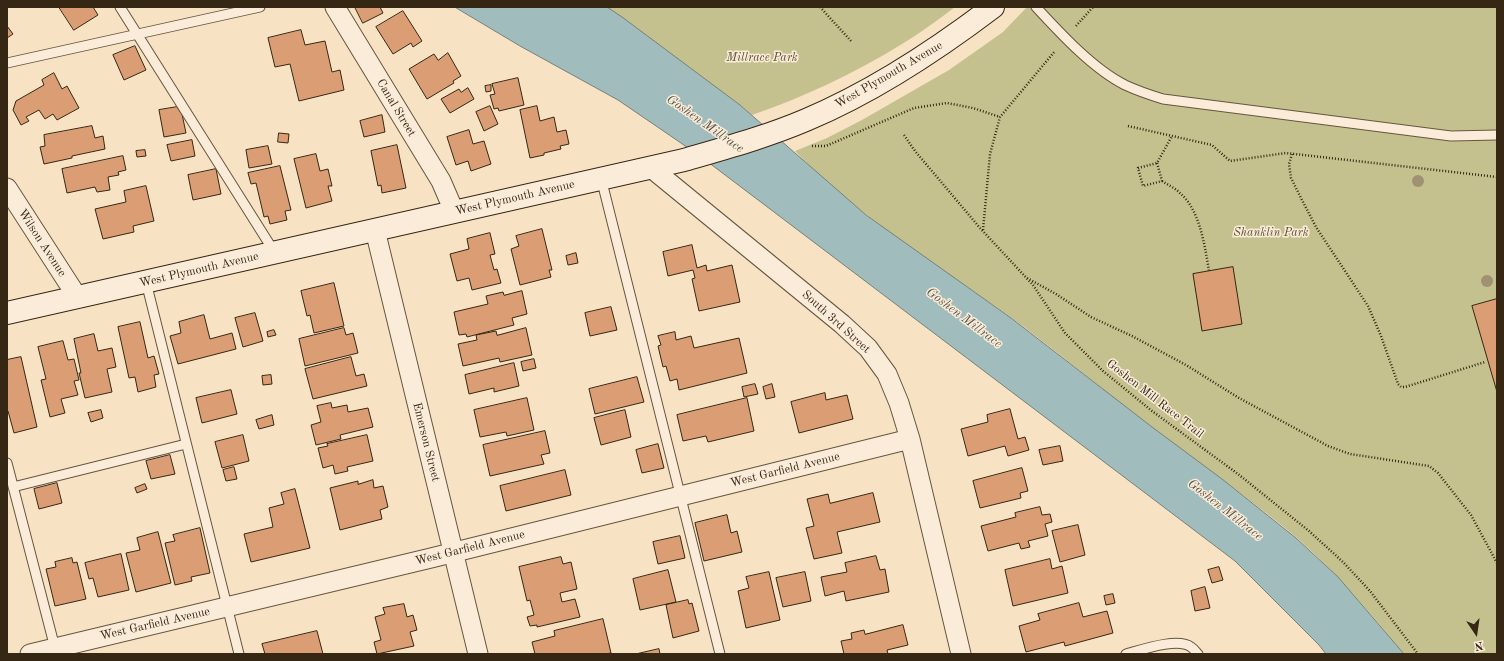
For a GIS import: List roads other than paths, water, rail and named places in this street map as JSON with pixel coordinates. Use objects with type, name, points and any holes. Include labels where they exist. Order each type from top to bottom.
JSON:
[{"type":"main road","name":"West Plymouth Avenue","points":[[7,313],[684,160],[740,144],[805,120],[844,103],[897,74],[956,35],[993,7]]},
{"type":"street","name":"Canal Street","points":[[335,7],[440,181],[454,211]]},
{"type":"street","name":"South 3rd Street","points":[[650,167],[842,324],[868,348],[887,374],[899,403],[910,439],[961,654]]},
{"type":"street","name":"Wilson Avenue","points":[[7,188],[78,298]]},
{"type":"street","name":"Emerson Street","points":[[375,230],[478,654]]},
{"type":"street","name":"West Garfield Avenue","points":[[30,654],[453,553],[910,439]]},
{"type":"lane","points":[[120,7],[275,253]]},
{"type":"lane","points":[[7,63],[260,7]]},
{"type":"lane","points":[[1036,7],[1065,38],[1105,73],[1137,90],[1163,99],[1444,135],[1497,135]]},
{"type":"lane","points":[[601,178],[720,654]]},
{"type":"lane","points":[[146,282],[239,654]]},
{"type":"lane","points":[[13,487],[186,444]]},
{"type":"lane","points":[[7,464],[55,648]]},
{"type":"lane","points":[[1126,654],[1179,643],[1191,646],[1198,654]]},
{"type":"water","name":"Goshen Millrace","points":[[455,7],[607,7],[622,17],[740,105],[866,215],[1011,318],[1222,479],[1296,538],[1338,577],[1404,654],[1326,654],[1319,645],[1235,561],[700,156],[618,100],[520,46]]},
{"type":"park label","name":"Millrace Park","points":[[762,58]]},
{"type":"park label","name":"Shanklin Park","points":[[1271,233]]}]
